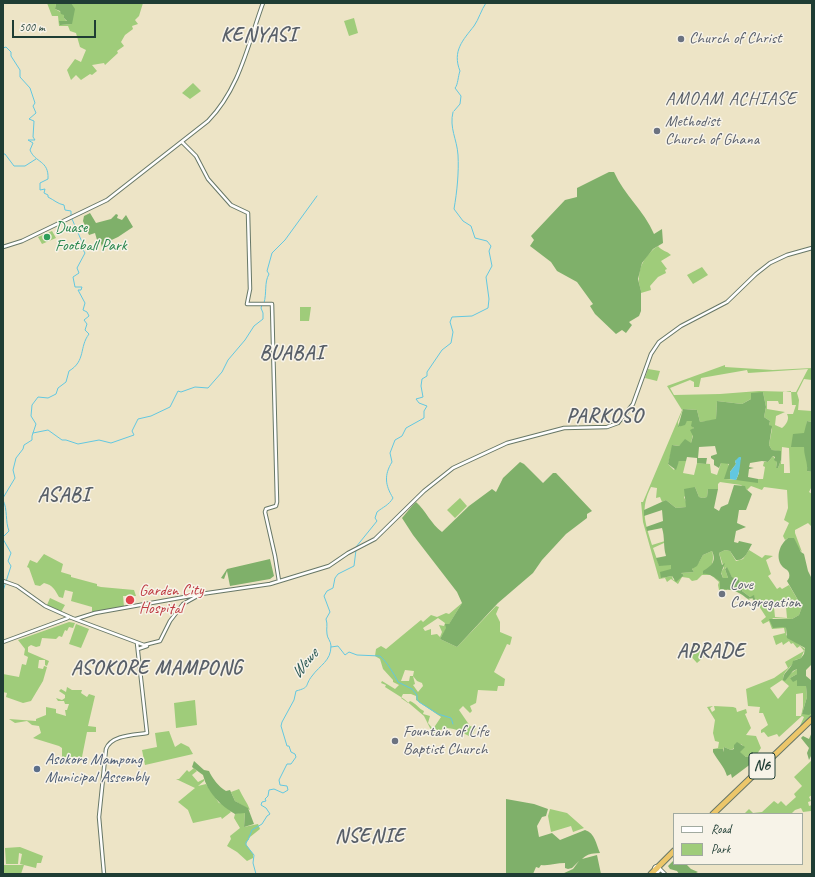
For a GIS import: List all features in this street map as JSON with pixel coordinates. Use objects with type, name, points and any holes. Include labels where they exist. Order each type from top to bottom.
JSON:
[{"type":"highway","name":"N6","points":[[714,813],[812,720]]},
{"type":"highway","name":"N6","points":[[717,813],[812,720]]},
{"type":"highway","points":[[657,871],[673,852]]},
{"type":"highway","points":[[657,871],[673,855]]},
{"type":"street","points":[[3,247],[18,243],[103,203],[182,142],[215,113],[244,63],[263,3]]},
{"type":"street","points":[[182,142],[196,156],[208,179],[231,204],[248,212],[250,289],[247,304],[272,304],[276,506],[266,509],[265,512],[279,581]]},
{"type":"street","points":[[75,620],[95,613],[279,581],[305,572],[324,568],[378,537],[424,491],[458,465],[514,440],[564,428],[607,427],[618,424],[633,404],[651,354],[659,342],[681,326],[727,302],[757,273],[770,263],[787,255],[812,248]]},
{"type":"street","points":[[5,582],[20,588],[45,606],[75,620],[137,643],[148,645]]},
{"type":"street","points":[[138,649],[162,640],[170,622],[187,601],[201,594]]},
{"type":"street","points":[[182,597],[187,601]]},
{"type":"street","points":[[3,642],[69,617]]},
{"type":"street","points":[[104,874],[99,817],[106,749],[109,743],[115,739],[147,733],[137,643]]},
{"type":"street","points":[[657,871],[665,874]]},
{"type":"green space","points":[[47,3],[56,3],[55,9],[64,14],[64,18],[67,22],[60,25],[72,24],[71,3],[143,3],[139,16],[135,20],[138,24],[132,26],[133,29],[125,35],[121,42],[124,46],[117,51],[118,53],[105,65],[104,63],[92,65],[97,71],[92,75],[90,74],[81,80],[76,75],[71,80],[67,70],[75,59],[81,62],[86,50],[80,47],[76,33],[70,31],[68,26],[59,26],[58,16],[52,16]]},
{"type":"green space","points":[[56,3],[71,3],[75,9],[72,24],[60,25],[59,21],[67,21],[60,11],[55,9]]},
{"type":"green space","points":[[354,18],[358,33],[349,36],[344,21]]},
{"type":"green space","points":[[193,83],[201,91],[190,99],[182,93]]},
{"type":"green space","points":[[609,172],[614,172],[623,188],[645,217],[654,234],[662,229],[663,243],[653,249],[642,263],[638,279],[641,291],[641,311],[639,316],[629,322],[632,325],[626,333],[622,330],[616,334],[595,314],[590,306],[593,304],[577,282],[557,271],[551,262],[530,246],[534,240],[531,236],[565,200],[577,197],[577,188]]},
{"type":"green space","points":[[90,213],[96,223],[111,219],[116,214],[118,215],[117,218],[122,220],[126,215],[133,227],[118,237],[103,244],[102,247],[100,240],[97,240],[95,233],[89,235],[83,221],[84,216]]},
{"type":"green space","name":"Duase Football Park","points":[[52,231],[56,238],[42,244],[38,237]]},
{"type":"green space","points":[[658,246],[671,255],[661,261],[667,269],[665,270],[666,273],[658,277],[650,286],[651,290],[641,293],[639,280],[640,268],[650,252]]},
{"type":"green space","points":[[702,267],[708,275],[693,284],[687,275]]},
{"type":"green space","points":[[300,307],[311,307],[309,321],[300,321]]},
{"type":"green space","points":[[725,365],[725,367],[773,370],[812,368],[812,380],[804,379],[797,393],[799,400],[798,410],[812,411],[812,422],[807,421],[804,447],[808,463],[807,471],[812,472],[812,486],[809,492],[812,494],[812,527],[808,523],[795,530],[802,552],[788,538],[785,540],[783,536],[789,523],[784,520],[788,508],[787,490],[764,487],[762,490],[751,486],[747,490],[741,485],[720,482],[718,484],[718,489],[708,489],[707,497],[703,498],[699,497],[695,487],[684,497],[687,504],[686,507],[676,508],[666,500],[662,502],[660,497],[656,498],[657,488],[651,487],[645,509],[647,529],[652,545],[665,541],[664,543],[653,548],[659,565],[671,565],[671,570],[661,578],[672,576],[673,580],[684,575],[681,573],[694,572],[692,569],[703,555],[712,551],[712,562],[710,569],[706,569],[706,573],[712,575],[728,588],[727,590],[719,590],[719,582],[711,575],[702,575],[697,580],[692,581],[689,578],[682,577],[678,584],[671,579],[667,582],[665,578],[659,579],[643,522],[641,502],[643,502],[682,410],[667,386]],"holes":[[[808,369],[796,392],[791,392],[792,405],[796,405],[793,414],[787,414],[787,422],[782,428],[775,425],[776,416],[785,412],[767,409],[767,401],[778,401],[779,404],[783,404],[783,392],[785,392],[759,391],[674,395],[670,388],[690,380],[694,382],[694,387],[699,387],[701,378],[747,370],[748,373]],[[763,392],[766,407],[764,417],[770,421],[769,425],[772,429],[769,445],[772,450],[778,451],[781,460],[778,468],[776,468],[777,462],[773,456],[768,462],[764,462],[763,466],[765,467],[763,479],[758,479],[758,481],[725,479],[729,466],[727,462],[721,463],[717,475],[711,473],[710,464],[697,463],[694,475],[683,473],[686,461],[679,461],[674,470],[668,464],[673,445],[679,446],[683,443],[691,443],[694,429],[692,421],[687,421],[679,427],[678,422],[683,409],[697,410],[700,422],[716,420],[717,401],[742,404]],[[782,447],[789,448],[790,473],[784,473],[784,464],[781,464]]]},
{"type":"green space","points":[[648,369],[660,371],[657,381],[645,378]]},
{"type":"green space","points":[[763,392],[766,407],[764,417],[770,421],[769,425],[772,426],[769,445],[772,450],[781,451],[781,460],[778,468],[776,468],[777,462],[774,460],[775,457],[773,456],[768,462],[762,461],[750,463],[749,467],[754,468],[749,469],[748,477],[758,479],[758,483],[736,480],[739,473],[738,464],[741,458],[735,461],[736,464],[730,472],[730,479],[724,479],[729,464],[721,463],[719,468],[714,465],[714,460],[711,456],[717,454],[715,446],[699,447],[698,458],[707,458],[706,464],[697,463],[697,458],[687,457],[686,461],[679,461],[676,470],[668,464],[672,445],[679,446],[685,439],[691,443],[693,436],[690,430],[694,428],[691,426],[692,421],[687,421],[685,425],[678,427],[683,409],[697,410],[700,422],[716,419],[717,401],[742,404],[751,399],[751,393]]},
{"type":"green space","points":[[807,421],[812,422],[812,472],[807,471],[804,447],[791,447],[793,434],[804,433]]},
{"type":"green space","points":[[520,462],[524,464],[543,483],[553,473],[556,473],[592,511],[587,514],[587,518],[566,534],[542,560],[533,573],[498,603],[457,647],[440,639],[446,628],[445,624],[449,624],[462,603],[457,592],[413,535],[402,518],[416,502],[442,532],[469,506],[492,489],[496,492],[503,478]]},
{"type":"green space","points":[[734,485],[745,486],[746,489],[752,494],[746,510],[739,510],[737,523],[746,527],[736,531],[734,542],[738,543],[739,541],[752,544],[746,555],[739,560],[736,560],[730,551],[725,550],[719,553],[722,565],[725,563],[721,573],[723,578],[728,578],[725,569],[727,567],[732,577],[739,580],[739,583],[742,581],[746,584],[742,591],[750,597],[754,595],[756,602],[752,598],[748,599],[735,591],[720,589],[720,582],[714,577],[703,574],[703,571],[711,565],[713,561],[714,558],[712,551],[703,555],[697,566],[692,569],[694,572],[681,573],[684,575],[676,582],[672,576],[661,578],[660,572],[671,569],[671,565],[659,566],[656,558],[666,556],[662,528],[647,531],[646,527],[663,521],[662,510],[644,516],[644,510],[666,500],[676,508],[686,507],[684,489],[695,487],[699,497],[703,498],[707,497],[708,489],[718,489],[714,508],[719,511],[721,507],[728,504]]},
{"type":"green space","points":[[460,498],[467,506],[455,518],[447,510]]},
{"type":"green space","points":[[788,538],[794,538],[801,552],[804,554],[808,571],[812,579],[812,664],[806,670],[806,676],[812,681],[812,713],[809,715],[802,714],[807,697],[806,686],[797,686],[797,680],[793,682],[790,678],[797,674],[797,669],[793,671],[785,681],[783,680],[784,674],[791,666],[793,661],[801,658],[804,654],[805,648],[787,638],[786,628],[773,628],[769,619],[792,619],[799,615],[802,607],[787,581],[789,574],[782,566],[779,559],[779,551]]},
{"type":"green space","points":[[725,550],[730,551],[736,561],[743,559],[749,550],[762,558],[765,555],[773,556],[766,560],[771,574],[768,576],[777,589],[780,587],[782,589],[789,585],[802,607],[799,615],[792,619],[772,618],[786,628],[786,635],[805,649],[801,658],[795,660],[786,671],[783,679],[797,669],[797,674],[790,678],[798,680],[797,686],[806,686],[807,697],[802,714],[812,713],[812,715],[799,728],[804,717],[802,716],[779,737],[777,734],[768,737],[764,732],[761,733],[761,730],[768,725],[763,713],[759,713],[760,707],[748,706],[746,689],[774,678],[788,668],[785,662],[804,651],[800,646],[797,648],[789,641],[783,645],[782,642],[776,645],[773,636],[785,633],[784,628],[772,629],[769,621],[763,624],[761,621],[766,617],[757,603],[752,599],[755,599],[754,596],[750,597],[742,591],[746,584],[739,584],[739,581],[732,577],[726,567],[725,569],[728,578],[723,578],[721,572],[724,568],[719,553]],"holes":[[[774,607],[786,607],[787,618],[775,617]],[[782,680],[789,686],[778,699],[770,688]],[[803,693],[803,707],[801,716],[796,716],[796,694]]]},
{"type":"green space","points":[[44,554],[63,564],[61,572],[71,575],[71,577],[97,584],[97,586],[101,587],[134,590],[136,596],[123,596],[124,607],[92,613],[92,607],[71,601],[73,592],[65,590],[63,598],[59,597],[50,585],[44,583],[40,586],[35,585],[29,568],[27,567],[30,560],[37,563]]},
{"type":"green space","points":[[270,559],[274,576],[270,579],[230,586],[227,571],[224,579],[221,578],[227,569]]},
{"type":"green space","points":[[50,598],[65,605],[61,612],[47,605]]},
{"type":"green space","points":[[462,603],[440,639],[457,647],[496,606],[499,607],[496,614],[500,622],[500,632],[512,637],[510,645],[507,644],[494,672],[505,679],[504,686],[498,686],[497,691],[478,690],[476,703],[470,706],[472,711],[470,713],[463,706],[459,710],[470,726],[476,728],[471,737],[463,733],[461,729],[459,731],[445,728],[433,734],[424,716],[408,703],[410,701],[412,702],[424,711],[423,714],[430,716],[428,723],[433,729],[441,717],[416,700],[416,696],[411,694],[403,694],[401,697],[385,687],[386,685],[381,683],[382,681],[395,689],[399,685],[393,682],[393,680],[383,669],[380,659],[375,656],[376,649],[381,646],[386,649],[421,620],[423,622],[431,615],[437,617],[446,613],[449,614]],"holes":[[[438,618],[445,623],[444,626],[439,625],[442,632],[440,637],[437,634],[431,635],[431,629],[425,631],[423,628]],[[405,670],[414,671],[413,676],[410,676],[409,681],[401,681]],[[413,676],[417,681],[422,683],[423,686],[418,692],[413,685],[415,684]]]},
{"type":"green space","points":[[69,622],[75,623],[73,628],[69,627],[67,631],[65,630],[62,637],[59,636],[56,639],[42,638],[40,646],[36,647],[31,645],[28,647],[28,652],[49,661],[47,666],[45,665],[45,660],[39,660],[38,668],[43,669],[44,666],[47,667],[43,681],[31,701],[23,703],[6,697],[7,693],[3,692],[3,674],[19,677],[22,664],[26,665],[28,657],[24,655],[25,649],[18,640]]},
{"type":"green space","points":[[76,624],[89,629],[81,648],[69,644]]},
{"type":"green space","points":[[694,644],[705,656],[697,663],[688,653]]},
{"type":"green space","points":[[67,687],[72,690],[82,690],[81,693],[87,697],[89,694],[95,696],[88,726],[96,727],[96,732],[87,732],[82,757],[62,757],[62,748],[59,746],[33,738],[41,733],[39,726],[32,725],[27,721],[15,723],[9,719],[36,721],[36,719],[46,715],[46,707],[56,709],[56,713],[66,716],[65,710],[67,710],[69,704],[65,704],[64,701],[58,701],[56,698],[62,700],[65,698],[65,695],[59,691],[61,689],[66,692]]},
{"type":"green space","points":[[195,700],[197,725],[176,728],[174,703]]},
{"type":"green space","points":[[713,706],[710,708],[712,712],[715,710],[714,706],[733,707],[736,708],[737,712],[746,709],[747,713],[745,714],[751,728],[746,735],[756,736],[761,748],[753,760],[751,756],[746,757],[739,752],[743,746],[741,744],[731,750],[724,747],[723,752],[720,749],[713,749],[718,748],[719,742],[715,741],[713,733],[715,720],[707,707]]},
{"type":"green space","points":[[169,731],[175,747],[181,743],[189,747],[193,754],[145,765],[142,750],[157,747],[155,733]]},
{"type":"green space","points":[[812,732],[812,754],[809,760],[807,753],[809,748],[801,738],[803,736],[809,739]]},
{"type":"green space","points":[[737,742],[745,747],[740,752],[746,757],[751,756],[753,758],[752,763],[732,778],[731,774],[727,776],[723,766],[713,752],[713,749],[723,749],[724,752],[724,747],[731,750],[734,749],[734,745]]},
{"type":"green space","points":[[812,760],[812,795],[809,797],[811,801],[808,802],[809,806],[812,805],[811,811],[803,812],[801,808],[792,813],[753,813],[762,812],[774,801],[778,804],[781,801],[786,806],[796,797],[794,794],[802,786],[794,777]]},
{"type":"green space","points":[[194,761],[204,770],[209,771],[212,777],[223,789],[226,791],[230,790],[235,801],[248,808],[254,824],[244,827],[245,813],[235,814],[215,798],[211,793],[203,775],[192,767]]},
{"type":"green space","points":[[194,768],[197,771],[192,775],[198,782],[204,779],[204,781],[198,786],[206,784],[219,803],[224,804],[231,812],[222,819],[221,817],[193,823],[188,810],[178,802],[195,788],[176,779],[179,779],[187,770],[189,772]]},
{"type":"green space","points":[[239,789],[250,810],[235,801],[231,792]]},
{"type":"green space","points":[[506,799],[534,804],[548,809],[546,816],[542,817],[537,826],[539,837],[552,833],[560,840],[585,830],[588,831],[595,839],[600,853],[590,854],[582,859],[597,855],[601,874],[562,874],[573,869],[579,861],[572,868],[568,869],[565,868],[565,863],[562,863],[541,865],[539,868],[536,867],[533,874],[506,874]]},
{"type":"green space","points":[[550,809],[567,813],[584,828],[573,832],[571,826],[551,832],[548,816]]},
{"type":"green space","points":[[749,809],[753,813],[745,813]]},
{"type":"green space","points":[[245,812],[244,827],[258,824],[260,829],[250,837],[246,844],[253,854],[253,858],[247,861],[227,846],[231,839],[230,836],[240,828],[234,818],[235,814]]},
{"type":"green space","points":[[20,847],[43,856],[41,863],[37,863],[36,868],[20,864],[22,854],[19,853],[18,864],[6,864],[5,848]]},
{"type":"green space","points":[[673,861],[673,865],[687,865],[691,869],[698,872],[694,874],[679,874],[677,871],[670,869],[668,866]]},
{"type":"green space","points":[[3,865],[24,865],[21,874],[3,874]]},
{"type":"water","points":[[741,457],[740,468],[736,480],[730,479],[730,472],[736,464],[735,461]]},
{"type":"waterway","points":[[454,111],[460,104],[461,96],[455,88],[460,71],[457,58],[458,52],[460,46],[476,23],[486,3]]},
{"type":"waterway","points":[[3,48],[6,47],[11,52],[11,56],[20,70],[20,77],[30,88],[35,103],[33,106],[36,113],[29,119],[34,121],[33,137],[35,140],[28,140],[33,143],[30,150],[32,154],[44,165],[48,173],[48,179],[40,183],[40,190],[45,189],[44,193],[48,195],[48,197],[64,205],[65,210],[71,211],[71,217]]},
{"type":"waterway","points":[[356,547],[377,521],[375,518],[377,512],[388,504],[393,498],[388,489],[386,480],[389,467],[392,462],[390,453],[395,440],[402,436],[406,428],[424,418],[424,411],[427,406],[419,403],[416,399],[423,397],[421,386],[422,379],[427,376],[427,372],[442,350],[451,343],[453,332],[450,322],[452,317],[472,316],[488,308],[489,299],[486,277],[492,266],[489,251],[491,246],[487,241],[475,238],[471,226],[463,221],[454,209],[458,182],[458,162],[452,123],[453,112]]},
{"type":"waterway","points":[[3,154],[5,154],[14,166],[25,166],[36,159]]},
{"type":"waterway","points":[[264,303],[269,274],[267,271],[272,253],[285,240],[317,196]]},
{"type":"waterway","points":[[3,498],[15,478],[13,470],[16,458],[23,449],[24,445],[32,440],[36,424],[31,416],[32,405],[38,397],[48,398],[56,394],[58,388],[66,382],[69,371],[78,363],[89,334],[85,330],[87,324],[84,320],[89,316],[87,312],[83,310],[85,303],[78,290],[81,290],[82,287],[75,287],[73,277],[79,273],[77,268],[85,253],[80,245],[82,242],[72,219]]},
{"type":"waterway","points":[[33,433],[48,430],[62,440],[78,444],[99,440],[111,443],[134,435],[132,431],[138,419],[151,416],[170,407],[178,391],[181,392],[195,387],[208,388],[222,372],[228,360],[245,340],[254,326],[263,319],[261,308],[262,305]]},
{"type":"waterway","points":[[3,500],[9,531],[3,537]]},
{"type":"waterway","points":[[3,539],[11,553],[8,561],[11,566],[3,591]]},
{"type":"waterway","name":"Wewe","points":[[256,874],[253,863],[254,855],[246,845],[246,842],[252,830],[262,824],[270,814],[266,808],[261,805],[262,802],[266,801],[265,799],[268,796],[269,790],[274,789],[283,793],[288,790],[287,786],[280,785],[279,780],[287,764],[291,764],[296,757],[295,754],[291,752],[289,746],[287,746],[281,726],[282,722],[294,700],[296,691],[307,686],[312,676],[327,659],[331,651],[331,646],[327,635],[326,619],[330,612],[324,596],[327,591],[333,588],[335,578],[338,574],[354,566],[356,550]]},
{"type":"waterway","points":[[331,647],[338,646],[345,655],[349,652],[357,655],[380,656],[388,665],[398,682],[412,689],[417,695],[419,702],[438,714],[451,718],[453,724]]},
{"type":"place","name":"Church of Christ","points":[[681,39]]},
{"type":"place","name":"Methodist Church of Ghana","points":[[657,131]]},
{"type":"place","name":"Duase Football Park","points":[[47,237]]},
{"type":"place","name":"Love Congregation","points":[[722,594]]},
{"type":"place","name":"Garden City Hospital","points":[[130,600]]},
{"type":"place","name":"Fountain of Life Baptist Church","points":[[395,741]]},
{"type":"place","name":"Asokore Mampong Municipal Assembly","points":[[37,769]]},
{"type":"district","name":"KENYASI","points":[[259,36]]},
{"type":"district","name":"AMOAM ACHIASE","points":[[731,99]]},
{"type":"district","name":"BUABAI","points":[[292,354]]},
{"type":"district","name":"PARKOSO","points":[[605,417]]},
{"type":"district","name":"ASABI","points":[[64,496]]},
{"type":"district","name":"APRADE","points":[[711,652]]},
{"type":"district","name":"ASOKORE MAMPONG","points":[[157,669]]},
{"type":"district","name":"NSENIE","points":[[370,837]]}]
